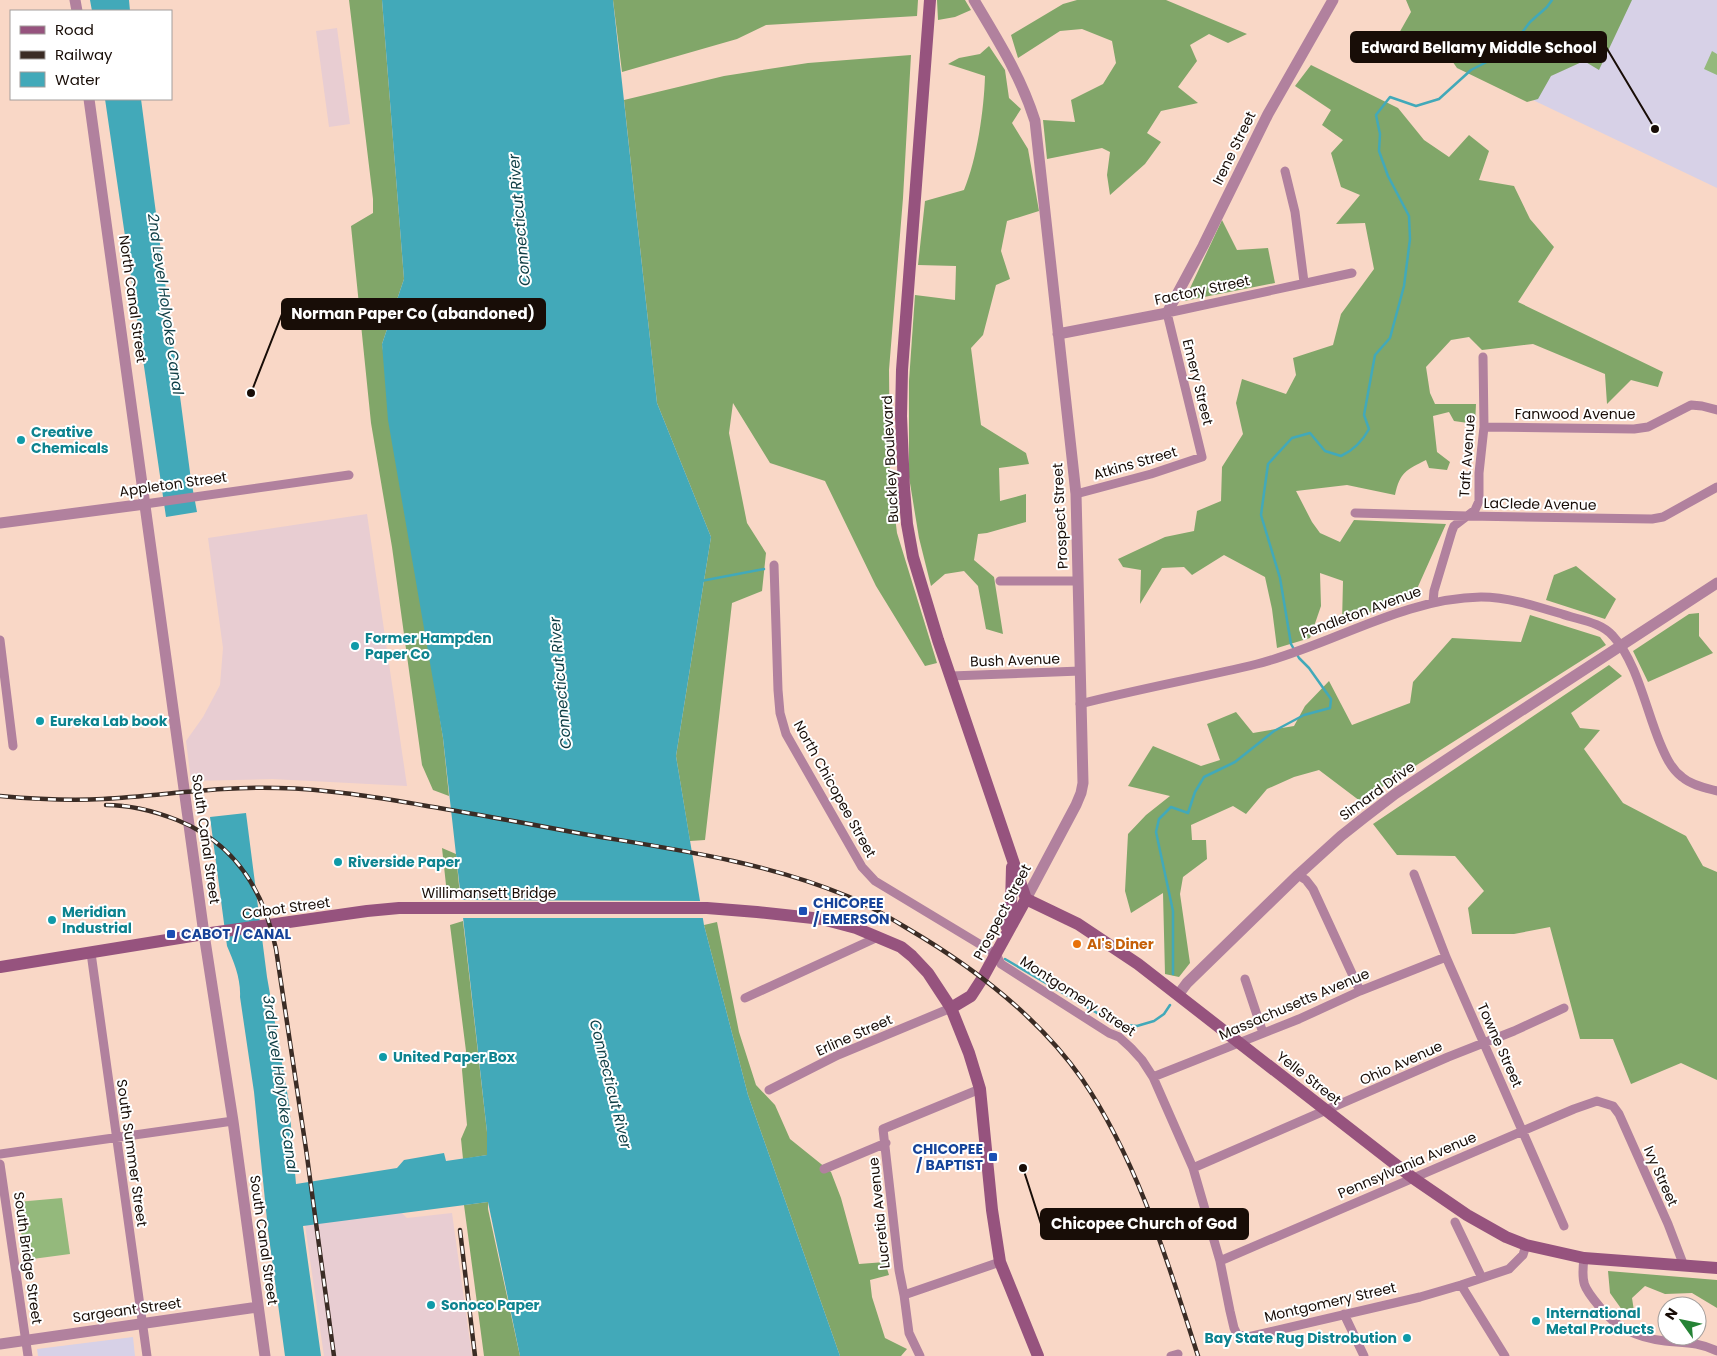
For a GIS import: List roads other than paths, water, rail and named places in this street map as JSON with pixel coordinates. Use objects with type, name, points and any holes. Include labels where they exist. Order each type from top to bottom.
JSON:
[{"type":"main road","name":"Buckley Boulevard","points":[[930,0],[906,314],[901,416],[907,524],[922,590],[1026,898]]},
{"type":"main road","points":[[999,949],[1011,905],[1011,852]]},
{"type":"main road","name":"Prospect Street","points":[[951,1008],[972,996],[1026,898]]},
{"type":"main road","name":"Yelle Street","points":[[1026,898],[1085,928],[1125,955],[1178,994],[1413,1178],[1467,1215],[1506,1237],[1526,1245],[1584,1258]]},
{"type":"main road","name":"Cabot Street","points":[[0,967],[209,934],[399,908]]},
{"type":"main road","name":"Willimansett Bridge","points":[[399,908],[707,908],[822,919],[856,928],[901,947],[928,973],[951,1008],[969,1053],[980,1089],[992,1210],[1000,1262],[1038,1356]]},
{"type":"main road","points":[[1584,1258],[1717,1268]]},
{"type":"street","name":"Prospect Street","points":[[974,0],[1012,64],[1028,97],[1035,120],[1076,494],[1083,783],[1081,793],[1026,898]]},
{"type":"street","name":"Irene Street","points":[[1167,313],[1203,246],[1268,114],[1333,0]]},
{"type":"street","name":"North Canal Street","points":[[89,100],[150,503]]},
{"type":"street","points":[[1285,171],[1295,212],[1304,282]]},
{"type":"street","name":"Factory Street","points":[[1058,334],[1167,313],[1352,273]]},
{"type":"street","name":"Emery Street","points":[[1167,313],[1202,457]]},
{"type":"street","name":"Taft Avenue","points":[[1433,602],[1434,591],[1454,526],[1475,510],[1478,501],[1484,428],[1482,357]]},
{"type":"street","name":"Fanwood Avenue","points":[[1484,428],[1634,429],[1648,427],[1691,405],[1717,410]]},
{"type":"street","name":"Atkins Street","points":[[1076,494],[1151,474],[1202,457]]},
{"type":"street","name":"Appleton Street","points":[[0,523],[349,475]]},
{"type":"street","name":"LaClede Avenue","points":[[1355,512],[1652,519],[1663,517],[1717,487]]},
{"type":"street","name":"South Canal Street","points":[[150,503],[265,1356]]},
{"type":"street","name":"North Chicopee Street","points":[[774,564],[777,681],[780,713],[786,734],[862,868],[875,881],[999,949]]},
{"type":"street","points":[[1000,581],[1078,581]]},
{"type":"street","points":[[1622,646],[1717,583]]},
{"type":"street","name":"Pendleton Avenue","points":[[1080,704],[1144,688],[1258,664],[1433,602],[1481,597],[1511,600],[1587,621],[1605,628],[1622,646],[1640,687],[1666,757],[1682,777],[1717,791]]},
{"type":"street","points":[[0,640],[13,746]]},
{"type":"street","name":"Simard Drive","points":[[1178,994],[1298,875],[1341,836],[1395,794],[1622,646]]},
{"type":"street","name":"Bush Avenue","points":[[951,676],[1080,671]]},
{"type":"street","name":"Towne Street","points":[[1414,874],[1446,957],[1564,1226]]},
{"type":"street","points":[[1298,875],[1306,880],[1312,889],[1360,991]]},
{"type":"street","points":[[745,998],[878,937]]},
{"type":"street","name":"Montgomery Street","points":[[999,949],[1001,964],[1103,1029],[1119,1037],[1142,1060],[1153,1077],[1193,1168],[1220,1261],[1234,1328],[1237,1334],[1248,1337],[1420,1297],[1461,1285],[1509,1268],[1522,1255],[1526,1245]]},
{"type":"street","name":"South Summer Street","points":[[91,953],[146,1356]]},
{"type":"street","name":"Massachusetts Avenue","points":[[1153,1077],[1299,1019],[1360,991],[1446,957]]},
{"type":"street","points":[[1245,979],[1263,1033]]},
{"type":"street","name":"Erline Street","points":[[769,1090],[838,1055],[951,1008]]},
{"type":"street","name":"Ohio Avenue","points":[[1193,1168],[1564,1008]]},
{"type":"street","name":"Lucretia Avenue","points":[[920,1356],[908,1332],[883,1129],[980,1089]]},
{"type":"street","name":"Pennsylvania Avenue","points":[[1220,1261],[1574,1109],[1597,1101],[1606,1102]]},
{"type":"street","name":"Ivy Street","points":[[1606,1102],[1613,1106],[1618,1114],[1668,1224],[1684,1266]]},
{"type":"street","points":[[0,1154],[233,1121]]},
{"type":"street","points":[[824,1168],[886,1143]]},
{"type":"street","name":"South Bridge Street","points":[[0,1164],[28,1356]]},
{"type":"street","points":[[1455,1222],[1482,1278]]},
{"type":"street","points":[[1584,1258],[1583,1284],[1588,1293],[1614,1323],[1637,1335],[1665,1341],[1693,1342],[1717,1351]]},
{"type":"street","points":[[904,1295],[1000,1262]]},
{"type":"street","points":[[1461,1285],[1505,1356]]},
{"type":"street","name":"Sargeant Street","points":[[0,1344],[258,1306]]},
{"type":"street","points":[[1344,1314],[1364,1356]]},
{"type":"water","points":[[90,0],[129,0],[130,10],[92,10]]},
{"type":"water","points":[[382,0],[613,0],[657,403],[711,537],[676,756],[704,925],[748,1095],[840,1356],[520,1356],[488,1202],[303,1226],[321,1356],[285,1356],[268,1230],[254,1092],[239,984],[227,946],[210,817],[246,813],[267,977],[289,1103],[296,1184],[397,1168],[404,1160],[444,1153],[446,1161],[487,1155],[487,1132],[443,738],[388,420],[382,344],[404,279]]},
{"type":"water","name":"2nd Level Holyoke Canal","points":[[105,100],[141,100],[191,480],[197,512],[166,517]]},
{"type":"waterway","points":[[1173,974],[1173,911],[1156,832],[1159,819],[1171,807],[1188,813],[1195,792],[1204,777],[1235,762],[1274,731],[1304,715],[1330,708],[1331,699],[1309,668],[1299,658],[1291,644],[1280,578],[1261,515],[1268,464],[1292,438],[1310,433],[1325,451],[1341,456],[1357,445],[1369,429],[1364,415],[1375,355],[1390,338],[1404,286],[1410,239],[1409,216],[1388,176],[1379,151],[1380,134],[1376,115],[1390,97],[1416,106],[1439,99],[1471,70],[1508,51],[1530,22],[1552,0]]},
{"type":"waterway","points":[[701,581],[764,569]]},
{"type":"waterway","points":[[1005,959],[1116,1024],[1137,1026],[1154,1021],[1164,1014],[1170,1005]]},
{"type":"railway","points":[[0,796],[90,800],[256,788],[339,792],[683,851],[750,865],[815,884],[869,906],[930,942],[979,975],[1024,1013],[1045,1034],[1082,1079],[1120,1144],[1150,1213],[1198,1356]]},
{"type":"railway","points":[[106,805],[134,807],[151,811],[177,820],[197,830],[215,842],[244,871],[264,908],[276,949],[334,1356]]},
{"type":"railway","points":[[460,1230],[475,1356]]},
{"type":"place","name":"Edward Bellamy Middle School","points":[[1655,129]]},
{"type":"place","name":"Norman Paper Co (abandoned)","points":[[251,393]]},
{"type":"place","name":"Creative Chemicals","points":[[21,440]]},
{"type":"place","name":"Former Hampden Paper Co","points":[[355,646]]},
{"type":"place","name":"Eureka Lab book","points":[[40,721]]},
{"type":"place","name":"Riverside Paper","points":[[338,862]]},
{"type":"place","name":"CHICOPEE / EMERSON","points":[[803,911]]},
{"type":"place","name":"Meridian Industrial","points":[[52,920]]},
{"type":"place","name":"CABOT / CANAL","points":[[171,934]]},
{"type":"place","name":"Al's Diner","points":[[1077,944]]},
{"type":"place","name":"United Paper Box","points":[[383,1057]]},
{"type":"place","name":"CHICOPEE / BAPTIST","points":[[993,1157]]},
{"type":"place","name":"Chicopee Church of God","points":[[1023,1168]]},
{"type":"place","name":"Sonoco Paper","points":[[431,1305]]},
{"type":"place","name":"International Metal Products","points":[[1536,1321]]},
{"type":"place","name":"Bay State Rug Distrobution","points":[[1407,1338]]},
{"type":"water label","name":"Connecticut River","points":[[519,220]]},
{"type":"water label","name":"Connecticut River","points":[[560,683]]},
{"type":"water label","name":"3rd Level Holyoke Canal","points":[[281,1084]]},
{"type":"water label","name":"Connecticut River","points":[[611,1084]]}]
